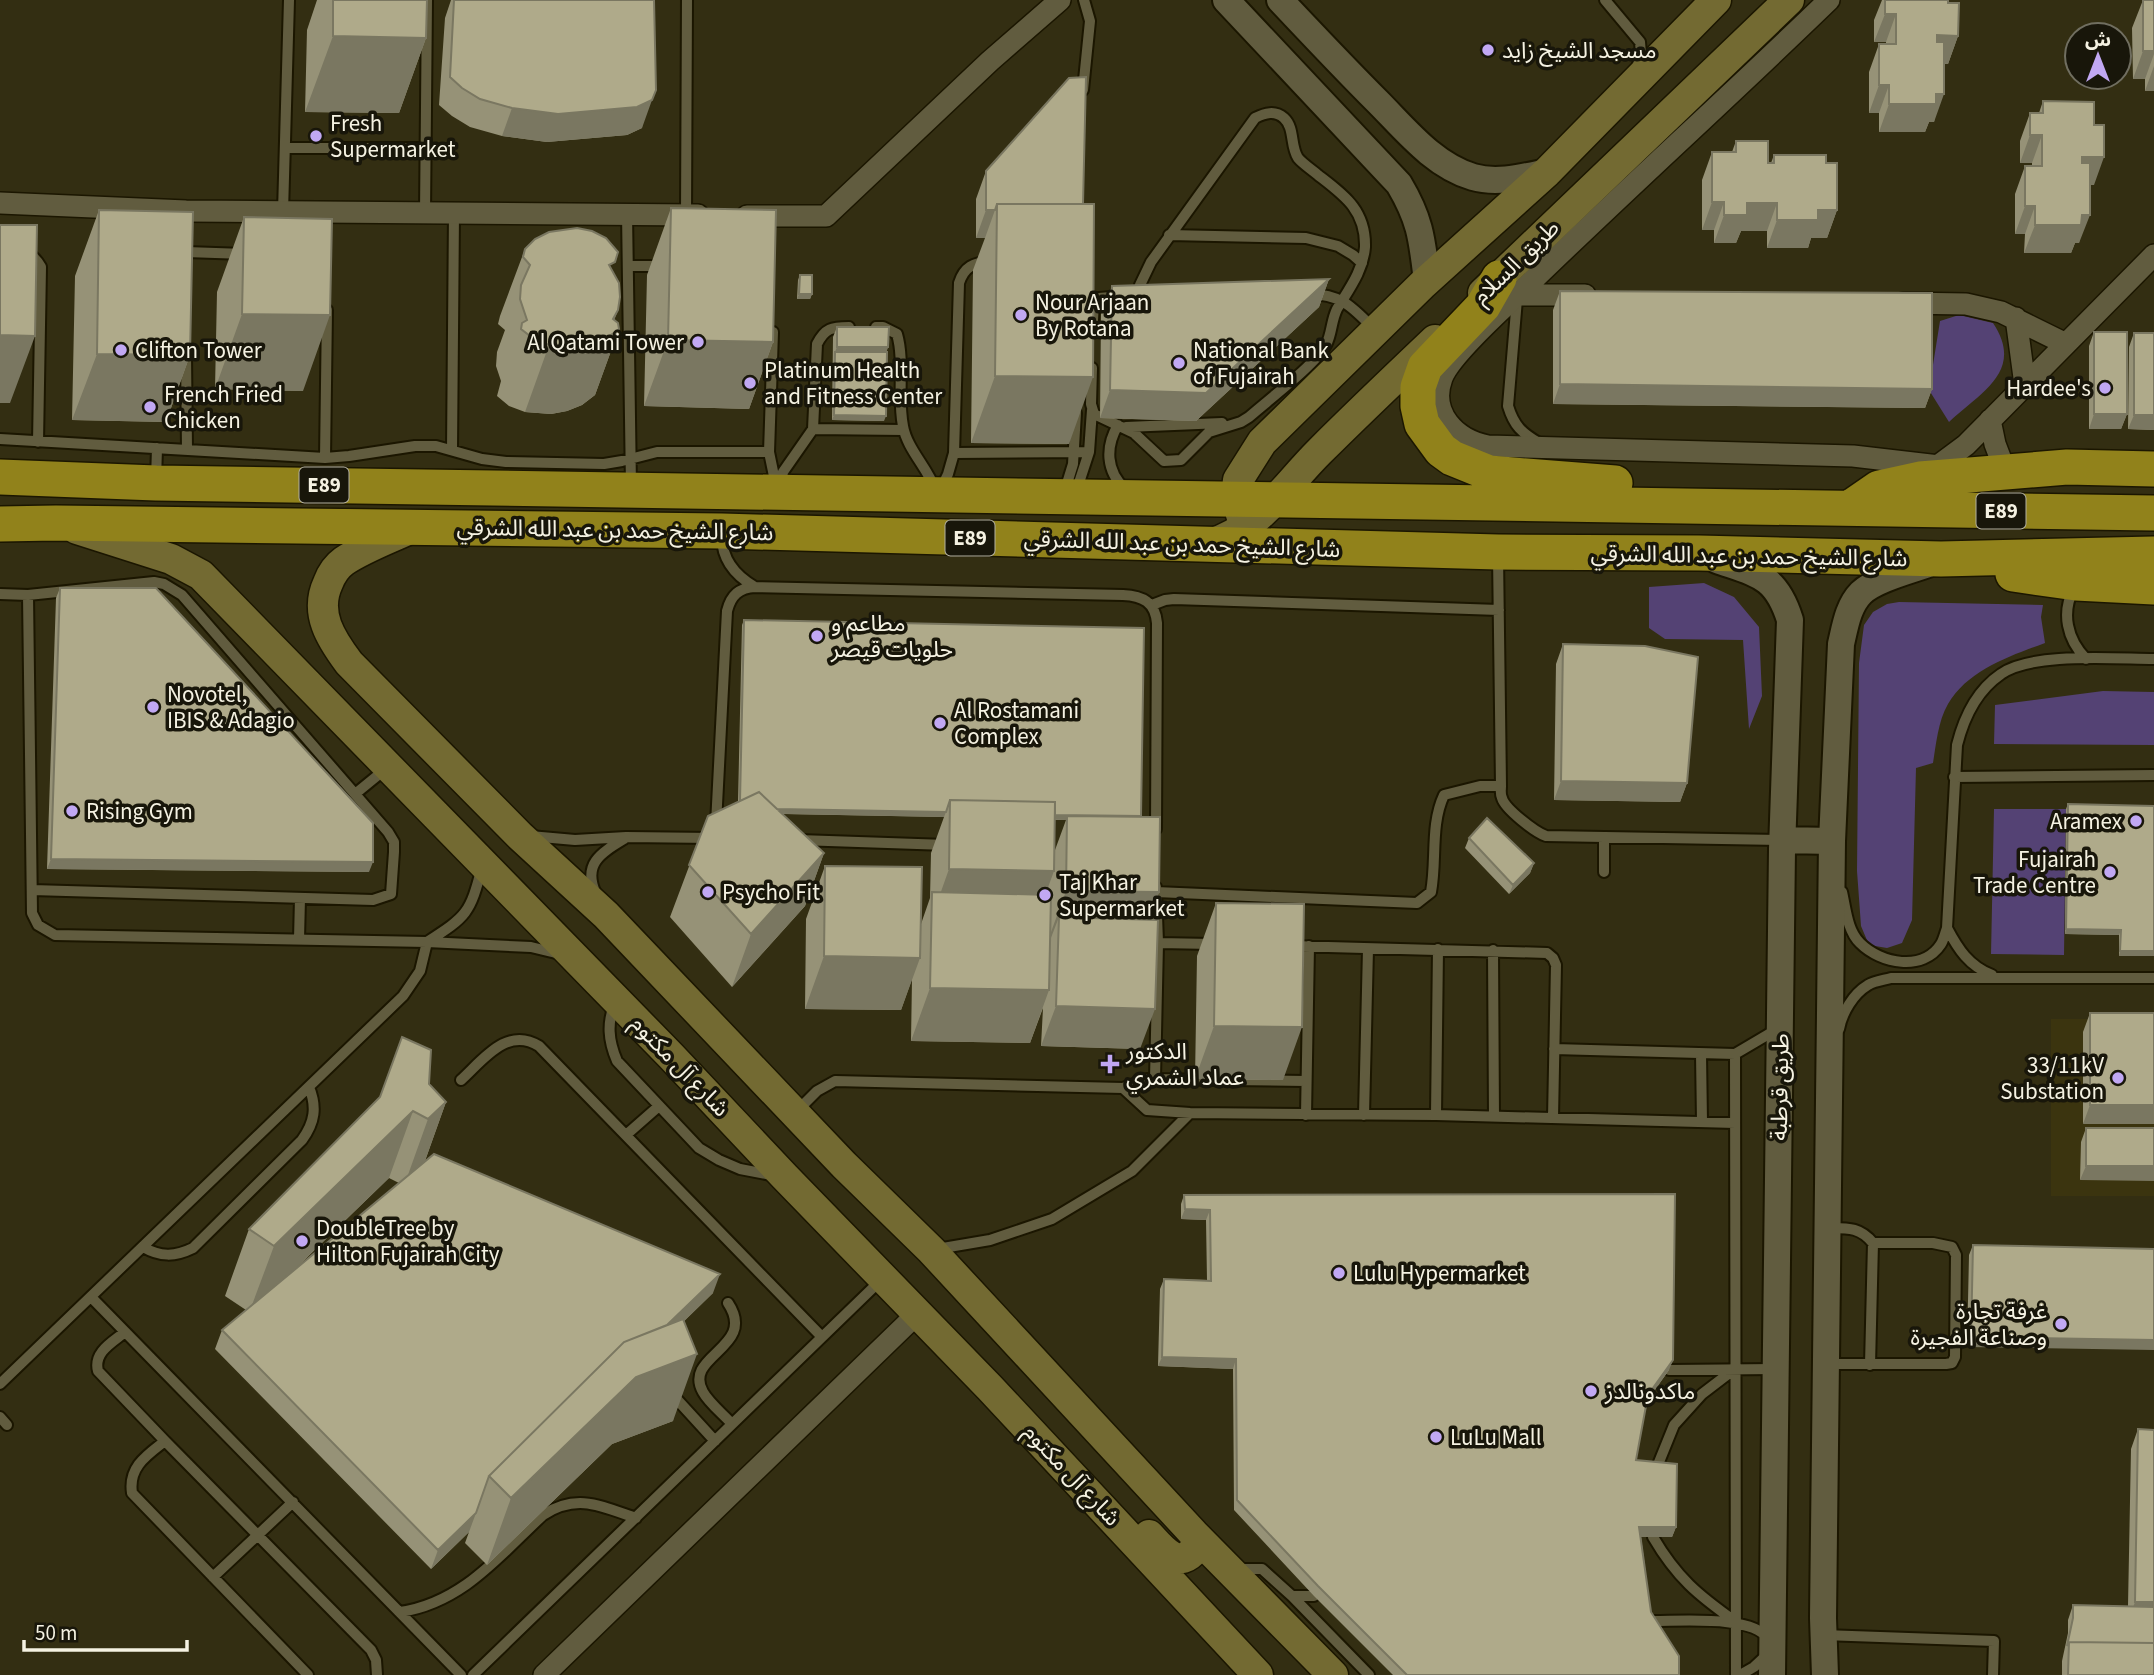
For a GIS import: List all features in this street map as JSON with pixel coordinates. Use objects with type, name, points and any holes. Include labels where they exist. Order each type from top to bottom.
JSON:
[{"type":"highway","points":[[1508,286],[1483,306],[1424,367],[1418,387],[1418,406],[1422,424],[1441,450],[1465,465],[1489,473],[1676,488],[1781,508]]},
{"type":"highway","points":[[1849,509],[1879,488],[1929,473],[2006,473],[2067,467],[2154,468]]},
{"type":"highway","name":"شارع الشيخ حمد بن عبد الله الشرقي","points":[[0,477],[156,483],[631,474],[779,492],[1186,497],[1242,513],[1276,499],[2154,513]]},
{"type":"highway","points":[[850,535],[873,527],[891,525],[1200,526],[1205,520],[1205,507],[1202,503],[1186,497]]},
{"type":"highway","points":[[1322,548],[1307,539],[1304,532],[1306,521],[1315,515],[1606,521],[1708,507]]},
{"type":"highway","name":"شارع الشيخ حمد بن عبد الله الشرقي","points":[[0,524],[722,531],[1322,548],[1941,559],[2154,554]]},
{"type":"highway","points":[[1941,559],[2005,573],[2076,583],[2154,587]]},
{"type":"main road","name":"طريق السلام","points":[[1242,513],[1238,480],[1262,442],[1427,281],[1547,172],[1716,0]]},
{"type":"main road","name":"طريق السلام","points":[[1276,499],[1318,453],[1508,286],[1789,0]]},
{"type":"main road","points":[[1210,544],[1242,513],[1257,536],[1277,546]]},
{"type":"main road","name":"شارع آل مكتوم","points":[[56,523],[171,559],[201,575],[616,999],[990,1388],[1258,1675]]},
{"type":"main road","points":[[414,527],[344,561],[329,580],[322,600],[326,626],[349,663],[520,836],[606,915],[795,1113],[931,1250],[1194,1534],[1334,1675]]},
{"type":"main road","points":[[340,718],[351,697],[368,695],[387,703]]},
{"type":"main road","points":[[990,1388],[1026,1409],[1057,1435],[1168,1555],[1183,1559],[1190,1555],[1195,1549],[1194,1534]]},
{"type":"street","points":[[0,204],[186,218],[284,212],[826,216],[990,61],[1059,0]]},
{"type":"street","points":[[1226,0],[1399,184],[1414,210],[1422,238],[1427,281]]},
{"type":"street","points":[[1280,0],[1429,153],[1453,169],[1475,178],[1497,180],[1547,172]]},
{"type":"street","points":[[1829,0],[1508,286],[1441,380],[1440,408],[1451,428],[1473,443],[1488,446],[1853,456],[1929,473],[1966,445],[2154,255]]},
{"type":"street","points":[[1271,46],[1287,56],[1304,53],[1309,43],[1307,29]]},
{"type":"street","points":[[1508,286],[1571,295],[1599,295]]},
{"type":"street","points":[[1878,302],[1966,304],[2016,318],[2066,344]]},
{"type":"street","points":[[2016,318],[2025,385]]},
{"type":"street","points":[[1990,420],[1995,444],[2006,473]]},
{"type":"street","name":"طريق قرطبة","points":[[1699,553],[1762,576],[1776,588],[1790,621],[1782,840],[1772,1675]]},
{"type":"street","points":[[1825,1675],[1823,1635],[1832,847],[1841,644],[1846,621],[1860,593],[1875,584],[1941,559]]},
{"type":"street","points":[[1782,840],[1832,847]]},
{"type":"street","points":[[544,1675],[917,1314]]},
{"type":"lane","points":[[284,212],[289,0]]},
{"type":"lane","points":[[425,213],[426,0]]},
{"type":"lane","points":[[686,215],[687,0]]},
{"type":"lane","points":[[1083,108],[1084,68],[1090,22],[1084,0]]},
{"type":"lane","points":[[1605,0],[1640,42],[1641,54],[1633,82]]},
{"type":"lane","points":[[1092,410],[1098,418],[1134,433],[1158,458],[1170,462],[1185,456],[1209,432],[1241,422],[1321,353],[1333,319],[1357,277],[1362,263],[1364,234],[1349,198],[1300,160],[1292,144],[1289,125],[1283,117],[1264,113],[1255,118],[1169,235],[1144,276],[1138,295]]},
{"type":"lane","points":[[285,148],[425,148]]},
{"type":"lane","points":[[453,450],[454,213]]},
{"type":"lane","points":[[627,213],[631,474]]},
{"type":"lane","points":[[1169,235],[1306,238],[1338,246],[1353,254],[1362,263]]},
{"type":"lane","points":[[186,238],[186,265]]},
{"type":"lane","points":[[0,250],[33,254],[41,267],[38,442]]},
{"type":"lane","points":[[186,252],[262,254]]},
{"type":"lane","points":[[937,494],[948,474],[954,453],[959,283],[967,268],[975,264],[996,262]]},
{"type":"lane","points":[[628,266],[669,266]]},
{"type":"lane","points":[[1508,286],[1508,406],[1513,422],[1521,433],[1545,447]]},
{"type":"lane","points":[[325,458],[327,292]]},
{"type":"lane","points":[[1297,295],[1324,294],[1343,300],[1376,331]]},
{"type":"lane","points":[[1093,337],[1093,310],[1098,298],[1152,295]]},
{"type":"lane","points":[[773,316],[769,452],[779,492]]},
{"type":"lane","points":[[779,492],[783,472],[813,429],[817,344],[822,334],[835,327],[883,327],[897,334],[900,343],[899,398],[903,430],[929,474],[937,494]]},
{"type":"lane","points":[[186,344],[187,450]]},
{"type":"lane","points":[[1068,496],[1089,452],[1093,350]]},
{"type":"lane","points":[[816,370],[830,370]]},
{"type":"lane","points":[[886,371],[900,371]]},
{"type":"lane","points":[[816,397],[857,397]]},
{"type":"lane","points":[[885,398],[899,398]]},
{"type":"lane","points":[[1068,496],[1075,452],[1076,399]]},
{"type":"lane","points":[[1120,426],[1241,422]]},
{"type":"lane","points":[[1120,426],[1109,445],[1110,466],[1121,484],[1136,496]]},
{"type":"lane","points":[[813,429],[903,430]]},
{"type":"lane","points":[[0,439],[325,458],[415,446],[453,450],[506,463],[604,464],[631,474]]},
{"type":"lane","points":[[156,483],[157,448]]},
{"type":"lane","points":[[631,474],[657,452],[769,452]]},
{"type":"lane","points":[[954,453],[1089,452]]},
{"type":"lane","points":[[722,531],[722,545],[729,564],[743,580],[755,587]]},
{"type":"lane","points":[[1498,552],[1501,786],[1502,799],[1508,808],[1538,834],[1546,836],[1782,840]]},
{"type":"lane","points":[[0,594],[28,595],[144,582],[164,584],[174,589],[394,842],[391,894],[373,900],[32,890]]},
{"type":"lane","points":[[2076,583],[2068,600],[2066,620],[2073,641],[2086,659]]},
{"type":"lane","points":[[715,838],[727,611],[736,593],[745,587],[755,587],[1123,595],[1138,596],[1152,605],[1157,623],[1156,847]]},
{"type":"lane","points":[[28,595],[32,913],[38,925],[55,935],[427,942],[531,947],[576,959]]},
{"type":"lane","points":[[1152,605],[1174,599],[1499,610]]},
{"type":"lane","points":[[1832,847],[1850,927],[1859,942],[1877,956],[1896,962],[1915,962],[1929,956],[1941,944],[1947,928],[1957,746],[1963,722],[1979,693],[2001,673],[2018,665],[2086,659],[2154,659]]},
{"type":"lane","points":[[355,794],[388,767]]},
{"type":"lane","points":[[1954,777],[2154,775]]},
{"type":"lane","points":[[1156,892],[1417,904],[1431,892],[1436,812],[1444,795],[1480,786],[1501,786]]},
{"type":"lane","points":[[520,836],[575,839],[729,838]]},
{"type":"lane","points":[[606,915],[592,885],[592,865],[599,855],[626,837]]},
{"type":"lane","points":[[1604,837],[1604,872]]},
{"type":"lane","points":[[783,840],[962,846]]},
{"type":"lane","points":[[0,1384],[413,984],[422,964],[427,942],[458,922],[473,901],[482,864]]},
{"type":"lane","points":[[1155,1079],[1158,943],[1156,870]]},
{"type":"lane","points":[[299,939],[300,898]]},
{"type":"lane","points":[[1947,928],[1965,958],[1984,972],[1999,977]]},
{"type":"lane","points":[[1158,943],[1227,944]]},
{"type":"lane","points":[[1281,945],[1547,953],[1556,965],[1553,1118]]},
{"type":"lane","points":[[1306,1115],[1309,946]]},
{"type":"lane","points":[[1364,1115],[1368,949]]},
{"type":"lane","points":[[1436,1115],[1438,949]]},
{"type":"lane","points":[[1493,950],[1494,1117]]},
{"type":"lane","points":[[1830,1084],[1841,1019],[1852,1000],[1868,985],[1891,978],[2154,978]]},
{"type":"lane","points":[[616,999],[610,1014],[610,1046],[617,1061],[659,1106],[699,1148],[719,1160],[751,1171],[785,1177]]},
{"type":"lane","points":[[1554,1049],[1735,1054],[1780,1028]]},
{"type":"lane","points":[[461,1080],[507,1040],[524,1038],[539,1046],[822,1337]]},
{"type":"lane","points":[[1702,1054],[1702,1122]]},
{"type":"lane","points":[[1647,1621],[1736,1622],[1755,1626],[1765,1633],[1774,1649],[1754,1667],[1738,1675],[1736,1622],[1735,1054]]},
{"type":"lane","points":[[795,1113],[817,1091],[835,1080],[1123,1088],[1147,1079],[1306,1081]]},
{"type":"lane","points":[[142,1247],[152,1252],[173,1255],[192,1248],[302,1140],[310,1128],[314,1114],[314,1100],[309,1087]]},
{"type":"lane","points":[[1123,1088],[1147,1110],[1190,1113],[1735,1122]]},
{"type":"lane","points":[[626,1135],[659,1106]]},
{"type":"lane","points":[[931,1250],[990,1240],[1052,1219],[1132,1171],[1190,1113]]},
{"type":"lane","points":[[1828,1228],[1856,1228],[1866,1234],[1873,1243],[1870,1365]]},
{"type":"lane","points":[[1827,1364],[1952,1363],[1955,1357],[1956,1255],[1952,1247],[1933,1243],[1873,1243]]},
{"type":"lane","points":[[473,1675],[883,1278]]},
{"type":"lane","points":[[91,1297],[461,1675]]},
{"type":"lane","points":[[728,1303],[735,1313],[735,1329],[706,1363],[700,1377],[703,1392],[732,1424]]},
{"type":"lane","points":[[125,1332],[101,1352],[97,1358],[98,1371],[371,1650],[376,1660],[377,1675]]},
{"type":"lane","points":[[1655,1472],[1674,1425],[1702,1394],[1736,1368]]},
{"type":"lane","points":[[1669,1370],[1777,1368]]},
{"type":"lane","points":[[662,1383],[715,1441]]},
{"type":"lane","points":[[165,1441],[135,1469],[132,1493],[308,1675]]},
{"type":"lane","points":[[400,1612],[434,1605],[457,1592],[554,1508],[580,1502],[593,1503],[636,1518]]},
{"type":"lane","points":[[213,1577],[293,1503]]},
{"type":"lane","points":[[1653,1537],[1684,1581],[1703,1599],[1736,1622]]},
{"type":"lane","points":[[1229,1569],[1262,1569],[1369,1675]]},
{"type":"lane","points":[[1292,1596],[1314,1595]]},
{"type":"lane","points":[[1823,1635],[1994,1641],[1993,1675]]},
{"type":"shaded area","points":[[1959,315],[1993,323],[2002,340],[2004,354],[2002,368],[1995,379],[1949,422],[1929,390],[1940,321]]},
{"type":"shaded area","points":[[1704,583],[1734,597],[1759,627],[1762,696],[1749,729],[1743,640],[1665,639],[1649,628],[1649,587]]},
{"type":"shaded area","points":[[1887,604],[2043,605],[2041,617],[2045,643],[2004,659],[1978,673],[1956,692],[1948,704],[1940,725],[1933,763],[1916,768],[1912,920],[1902,943],[1887,948],[1869,945],[1861,926],[1857,871],[1859,663],[1864,625],[1873,612]]},
{"type":"shaded area","points":[[2103,691],[2154,692],[2154,745],[1994,744],[1995,705]]},
{"type":"shaded area","points":[[1994,809],[2066,809],[2064,955],[1991,954]]},
{"type":"shaded area","points":[[2051,1019],[2154,1019],[2154,1196],[2051,1196]]},
{"type":"building","points":[[333,0],[427,0],[426,38],[333,36]]},
{"type":"building","points":[[454,0],[654,0],[656,90],[652,100],[637,107],[558,114],[512,108],[480,99],[450,77]]},
{"type":"building","points":[[1885,0],[1948,0],[1948,3],[1959,3],[1958,36],[1937,35],[1937,42],[1944,42],[1944,94],[1936,94],[1936,104],[1889,104],[1889,85],[1879,85],[1879,44],[1896,44],[1896,14],[1885,14]]},
{"type":"building","points":[[2143,0],[2154,0],[2154,51],[2143,51]]},
{"type":"building","points":[[1086,77],[1083,204],[997,204],[995,210],[986,210],[986,171],[1069,78]]},
{"type":"building","points":[[2043,101],[2094,102],[2094,125],[2104,125],[2104,157],[2082,157],[2082,163],[2090,163],[2090,215],[2082,215],[2081,225],[2035,225],[2035,206],[2025,206],[2025,166],[2042,166],[2042,135],[2030,135],[2030,113],[2043,113]]},
{"type":"building","points":[[1736,141],[1768,141],[1768,163],[1774,163],[1774,155],[1826,155],[1826,163],[1837,163],[1837,210],[1818,210],[1818,220],[1777,220],[1777,203],[1747,203],[1747,215],[1724,215],[1724,202],[1712,202],[1712,152],[1736,152]]},
{"type":"building","points":[[997,204],[1094,204],[1093,377],[995,376]]},
{"type":"building","points":[[671,208],[776,210],[773,342],[668,340]]},
{"type":"building","points":[[99,210],[193,212],[190,355],[97,354]]},
{"type":"building","points":[[244,217],[332,219],[330,315],[242,314]]},
{"type":"building","points":[[0,225],[37,225],[35,336],[0,335]]},
{"type":"building","points":[[577,228],[606,238],[618,252],[615,262],[609,265],[619,283],[618,310],[613,319],[618,323],[619,329],[592,345],[549,345],[534,339],[521,329],[522,323],[527,320],[520,299],[521,285],[530,265],[523,257],[525,249],[535,239],[549,232]]},
{"type":"building","points":[[800,275],[812,275],[812,294],[799,294]]},
{"type":"building","name":"National Bank of Fujairah","points":[[1329,279],[1206,393],[1110,390],[1112,286]]},
{"type":"building","points":[[1560,291],[1932,293],[1932,389],[1560,384]]},
{"type":"building","points":[[837,327],[889,327],[888,347],[837,347]]},
{"type":"building","name":"Hardee's","points":[[2094,332],[2127,332],[2127,414],[2094,414]]},
{"type":"building","points":[[2134,333],[2154,333],[2154,415],[2134,415]]},
{"type":"building","points":[[835,352],[887,352],[886,416],[834,415]]},
{"type":"building","name":"Novotel, IBIS & Adagio","points":[[60,588],[156,588],[373,823],[373,862],[51,859]]},
{"type":"building","name":"Al Rostamani Complex","points":[[744,620],[1144,628],[1141,816],[1055,815],[1055,802],[950,800],[946,812],[777,809],[759,792],[740,801]]},
{"type":"building","points":[[1563,644],[1645,646],[1698,657],[1687,783],[1561,781]]},
{"type":"building","points":[[759,792],[824,853],[751,934],[689,865],[708,816]]},
{"type":"building","points":[[950,800],[1055,802],[1054,871],[949,869]]},
{"type":"building","name":"Fujairah Trade Centre","points":[[2068,804],[2154,806],[2154,951],[2120,951],[2121,930],[2066,929]]},
{"type":"building","points":[[1067,816],[1160,817],[1159,892],[1066,891]]},
{"type":"building","points":[[1487,818],[1534,863],[1513,885],[1469,838]]},
{"type":"building","points":[[825,866],[922,867],[920,958],[824,956]]},
{"type":"building","points":[[932,892],[1051,895],[1049,990],[930,988]]},
{"type":"building","points":[[1216,903],[1304,904],[1302,1027],[1214,1026]]},
{"type":"building","points":[[1059,917],[1158,920],[1155,1009],[1056,1006]]},
{"type":"building","name":"33/11kV Substation","points":[[2090,1013],[2154,1013],[2154,1105],[2090,1105]]},
{"type":"building","points":[[402,1037],[431,1050],[429,1084],[446,1102],[428,1119],[413,1111],[274,1246],[249,1229],[380,1097]]},
{"type":"building","points":[[2086,1128],[2154,1128],[2154,1166],[2086,1166]]},
{"type":"building","points":[[434,1154],[720,1274],[667,1325],[624,1342],[489,1476],[476,1513],[438,1550],[222,1330]]},
{"type":"building","name":"LuLu Mall","points":[[1675,1194],[1673,1360],[1648,1395],[1636,1460],[1677,1464],[1676,1527],[1639,1527],[1651,1612],[1679,1656],[1679,1675],[1407,1675],[1237,1500],[1236,1359],[1162,1357],[1164,1279],[1211,1281],[1210,1210],[1185,1209],[1184,1195]]},
{"type":"building","name":"غرفة تجارة وصناعة الفجيرة","points":[[1973,1245],[2154,1249],[2154,1340],[1971,1337]]},
{"type":"building","points":[[683,1319],[697,1354],[636,1377],[511,1498],[489,1476],[624,1342]]},
{"type":"building","points":[[2138,1429],[2154,1430],[2154,1602],[2135,1602]]},
{"type":"building","points":[[2073,1605],[2154,1607],[2154,1643],[2069,1642],[2067,1646]]},
{"type":"building","points":[[2069,1642],[2154,1643],[2154,1675],[2068,1675]]},
{"type":"place","name":"مسجد الشيخ زايد","points":[[1488,50]]},
{"type":"place","name":"Fresh Supermarket","points":[[316,136]]},
{"type":"place","name":"Nour Arjaan By Rotana","points":[[1021,315]]},
{"type":"place","name":"Al Qatami Tower","points":[[698,342]]},
{"type":"place","name":"Clifton Tower","points":[[121,350]]},
{"type":"place","name":"National Bank of Fujairah","points":[[1179,363]]},
{"type":"place","name":"Platinum Health and Fitness Center","points":[[750,383]]},
{"type":"place","name":"Hardee's","points":[[2105,388]]},
{"type":"place","name":"French Fried Chicken","points":[[150,407]]},
{"type":"place","name":"مطاعم و حلويات قيصر","points":[[817,636]]},
{"type":"place","name":"Novotel, IBIS & Adagio","points":[[153,707]]},
{"type":"place","name":"Al Rostamani Complex","points":[[940,723]]},
{"type":"place","name":"Rising Gym","points":[[72,811]]},
{"type":"place","name":"Aramex","points":[[2136,821]]},
{"type":"place","name":"Fujairah Trade Centre","points":[[2110,872]]},
{"type":"place","name":"Psycho Fit","points":[[708,892]]},
{"type":"place","name":"Taj Khar Supermarket","points":[[1045,895]]},
{"type":"place","name":"الدكتور عماد الشمري","points":[[1110,1064]]},
{"type":"place","name":"33/11kV Substation","points":[[2118,1078]]},
{"type":"place","name":"DoubleTree by Hilton Fujairah City","points":[[302,1241]]},
{"type":"place","name":"Lulu Hypermarket","points":[[1339,1273]]},
{"type":"place","name":"غرفة تجارة وصناعة الفجيرة","points":[[2061,1324]]},
{"type":"place","name":"ماكدونالدز","points":[[1591,1391]]},
{"type":"place","name":"LuLu Mall","points":[[1436,1437]]}]
